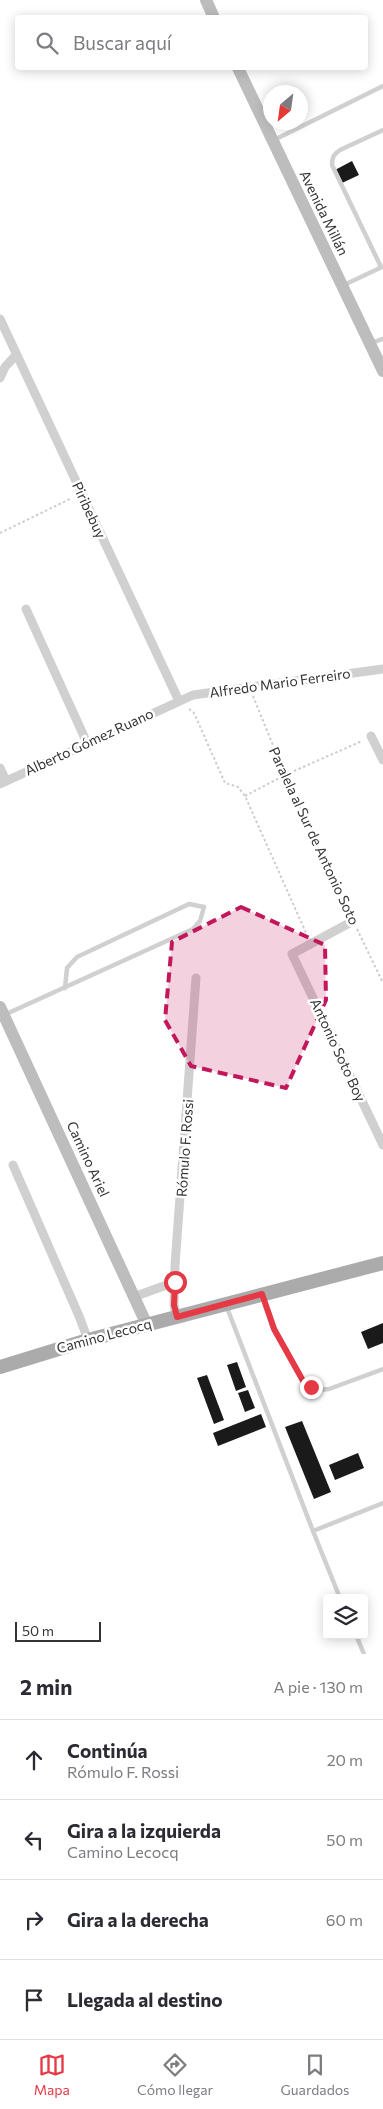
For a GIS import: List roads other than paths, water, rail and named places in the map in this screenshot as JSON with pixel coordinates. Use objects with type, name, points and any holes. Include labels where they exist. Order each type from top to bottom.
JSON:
[{"type":"main road","name":"Camino Lecocq","points":[[0,1367],[88,1340],[383,1263]]},
{"type":"street","points":[[206,0],[213,15]]},
{"type":"street","name":"Avenida Millán","points":[[239,70],[383,371]]},
{"type":"street","name":"Piribebuy","points":[[0,319],[179,701]]},
{"type":"street","points":[[0,378],[5,367],[16,355]]},
{"type":"street","points":[[26,609],[87,743]]},
{"type":"street","name":"Alfredo Mario Ferreiro","points":[[179,701],[193,695],[383,669]]},
{"type":"street","name":"Alberto Gómez Ruano","points":[[3,783],[179,701]]},
{"type":"street","points":[[371,736],[383,760]]},
{"type":"street","points":[[0,768],[3,783]]},
{"type":"street","name":"Antonio Soto Boy","points":[[353,921],[292,954],[383,1145]]},
{"type":"street","name":"Rómulo F. Rossi","points":[[177,1317],[174,1305],[175,1282],[196,978]]},
{"type":"street","name":"Camino Ariel","points":[[2,1012],[136,1296],[147,1325]]},
{"type":"street","points":[[13,1165],[88,1340]]},
{"type":"street","points":[[136,1296],[175,1282]]},
{"type":"lane","points":[[273,141],[383,86]]},
{"type":"lane","points":[[342,286],[382,267],[332,165],[332,159],[334,154],[340,150],[383,130]]},
{"type":"lane","points":[[370,344],[383,339]]},
{"type":"lane","points":[[2,1012],[65,988],[194,929],[200,921],[204,907],[189,904],[77,958],[67,968],[65,988]]},
{"type":"lane","points":[[262,1294],[274,1329],[305,1384],[318,1390],[329,1389],[383,1369]]},
{"type":"lane","points":[[226,1304],[312,1532],[338,1594]]},
{"type":"lane","points":[[312,1532],[383,1503]]},
{"type":"lane","points":[[358,1639],[364,1654]]}]
